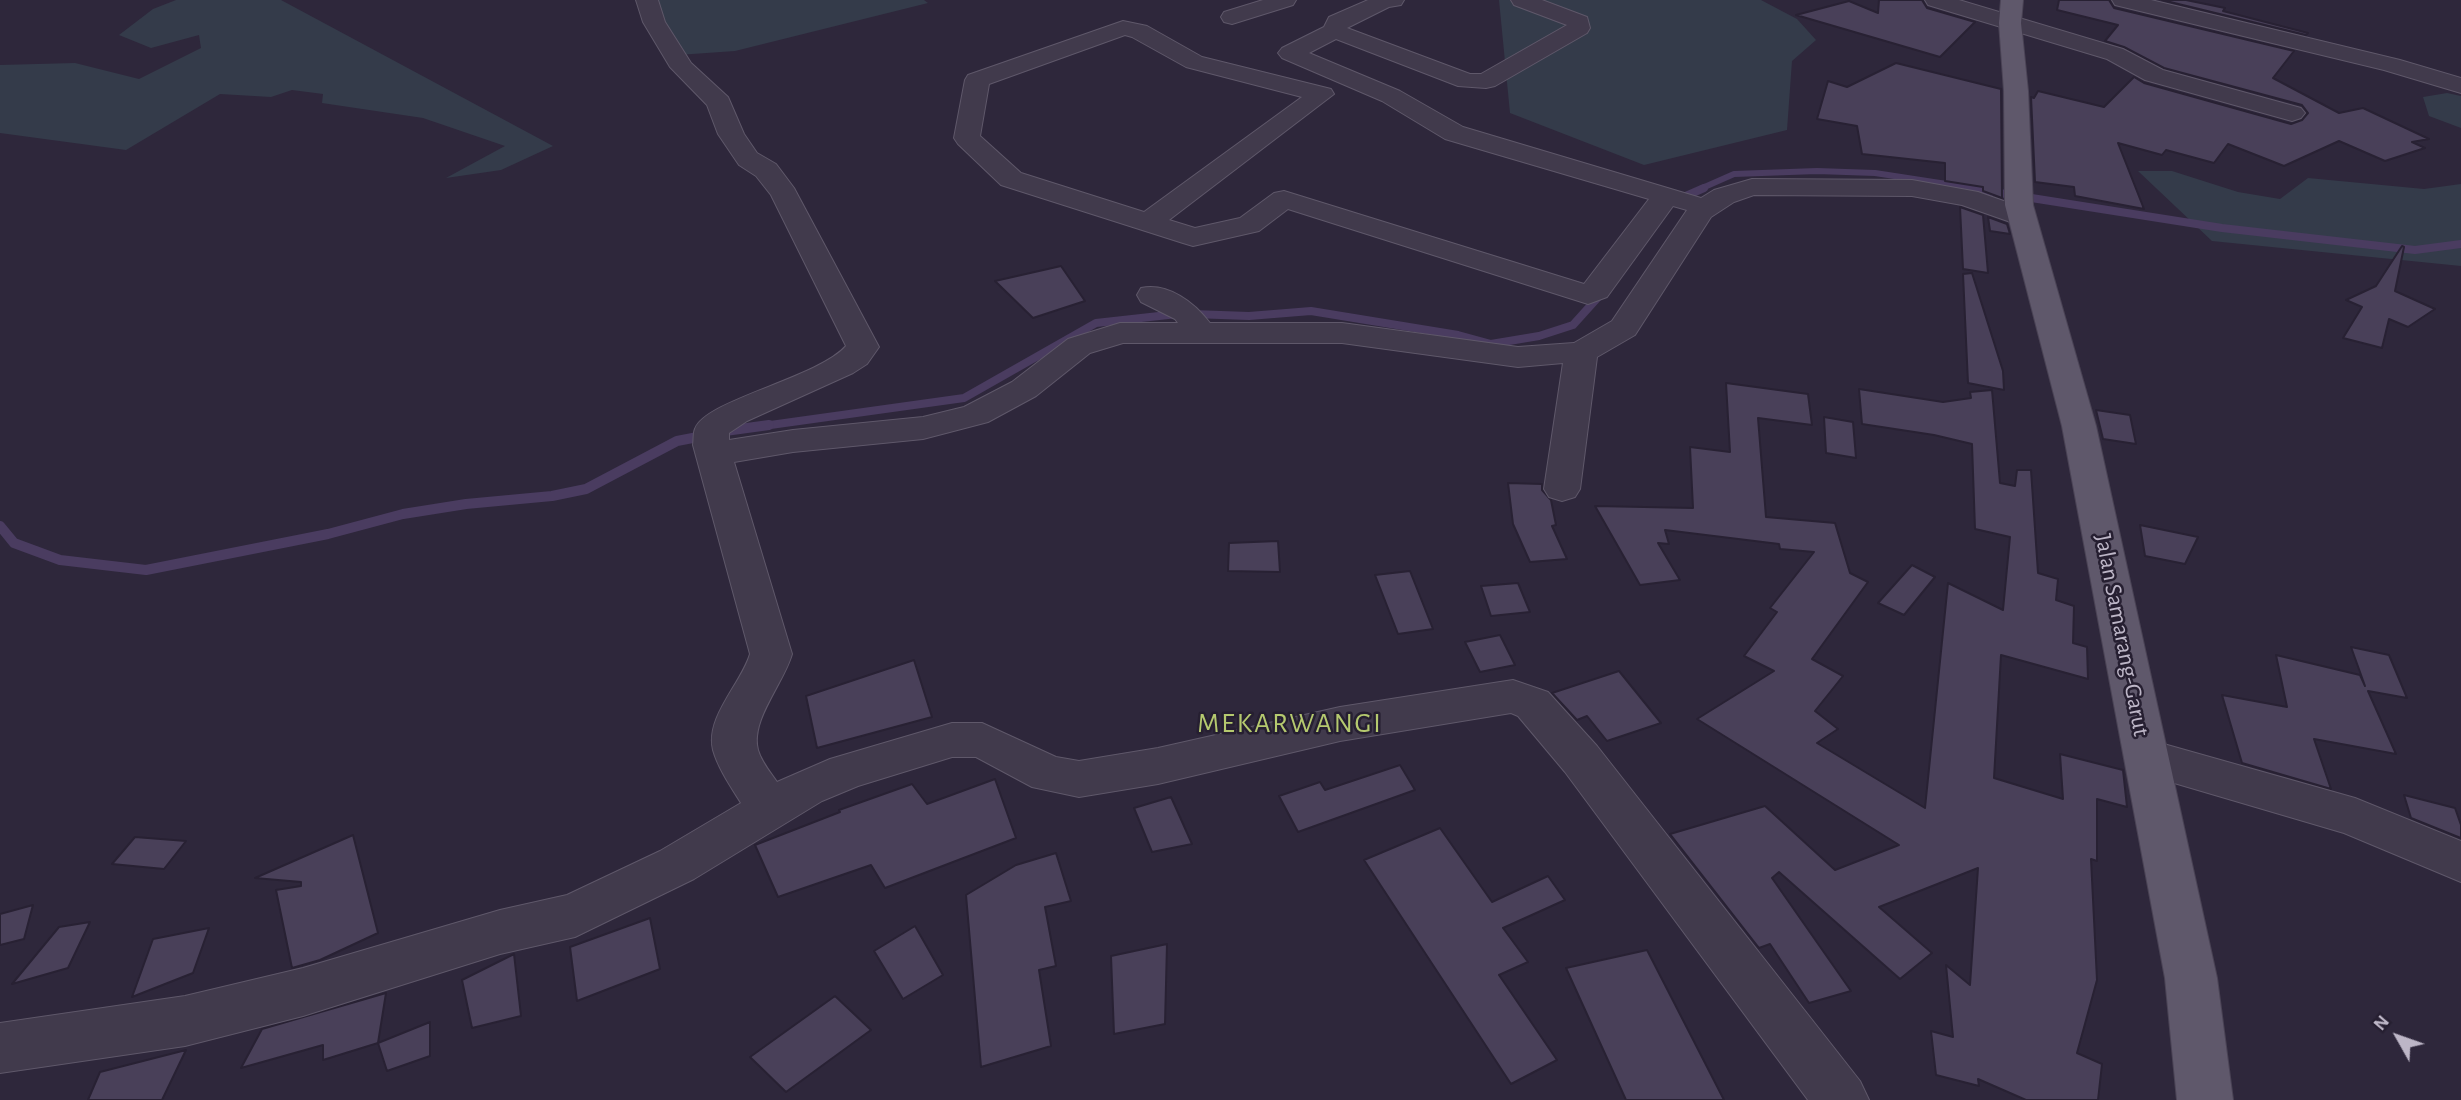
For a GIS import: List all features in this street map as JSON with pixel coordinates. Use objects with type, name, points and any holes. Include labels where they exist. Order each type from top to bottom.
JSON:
[{"type":"main road","name":"Jalan Samarang-Garut","points":[[2010,12],[2016,89],[2019,199],[2080,426],[2191,978],[2205,1100]]},
{"type":"street","points":[[647,0],[654,22],[682,67],[719,102],[731,134],[748,159],[766,170],[784,194],[863,347],[857,356],[823,377],[733,415],[712,443]]},
{"type":"street","points":[[1335,31],[1337,22],[1384,1],[1393,0]]},
{"type":"street","points":[[1522,0],[1578,22],[1579,28],[1486,81],[1467,81],[1335,31],[1281,49],[1391,96],[1454,133],[1666,196],[1703,204],[1752,187],[1912,188],[1968,198],[2019,199]]},
{"type":"street","points":[[1936,0],[2010,12],[2115,54],[2154,75],[2292,113]]},
{"type":"street","points":[[2123,0],[2368,58],[2461,86]]},
{"type":"street","points":[[1232,16],[1282,9]]},
{"type":"street","points":[[1148,222],[1330,88],[1194,62],[1139,31],[1123,28],[977,80],[967,138],[1011,179],[1193,237],[1250,225],[1284,199],[1588,295],[1596,290],[1666,196]]},
{"type":"street","points":[[1374,316],[1549,356],[1581,352],[1624,328],[1703,204]]},
{"type":"street","points":[[1152,295],[1194,322]]},
{"type":"street","points":[[712,443],[793,441],[923,428],[976,415],[1024,389],[1079,345],[1121,333],[1194,322],[1508,346]]},
{"type":"street","points":[[1562,489],[1581,352]]},
{"type":"street","points":[[712,443],[771,654],[764,678],[735,725],[735,748],[770,811]]},
{"type":"street","points":[[0,1048],[185,1020],[303,992],[500,932],[575,915],[677,865],[806,788],[846,772],[952,740],[982,740],[1048,774],[1065,779],[1079,779],[1158,766],[1340,724],[1513,696],[1533,704],[1581,759],[1841,1100]]},
{"type":"street","points":[[2146,757],[2355,817],[2461,862]]},
{"type":"shaded area","points":[[176,0],[281,0],[553,146],[501,170],[446,178],[505,146],[423,118],[322,103],[323,94],[292,90],[271,97],[220,94],[126,150],[0,133],[0,65],[75,63],[139,79],[201,48],[199,35],[151,48],[119,35],[153,9]]},
{"type":"shaded area","points":[[648,0],[924,0],[928,3],[735,51],[678,55]]},
{"type":"shaded area","points":[[1499,0],[1761,0],[1797,19],[1816,40],[1792,61],[1787,130],[1644,165],[1510,113]]},
{"type":"shaded area","points":[[2447,93],[2461,96],[2461,128],[2429,116],[2423,97]]},
{"type":"shaded area","points":[[2138,171],[2172,171],[2238,192],[2280,199],[2308,178],[2424,189],[2461,184],[2461,266],[2212,241]]},
{"type":"building","points":[[1879,0],[1922,0],[1927,8],[1975,22],[1940,57],[1796,15],[1849,1],[1878,13]]},
{"type":"building","points":[[2059,0],[2109,0],[2114,8],[2294,51],[2273,78],[2339,113],[2363,108],[2429,139],[2412,142],[2425,148],[2385,161],[2339,141],[2284,166],[2228,144],[2214,163],[2166,150],[2162,155],[2118,143],[2144,209],[2075,196],[2074,187],[2035,182],[2031,97],[2034,98],[2038,91],[2104,107],[2134,77],[2144,83],[2291,124],[2302,120],[2308,113],[2302,105],[2164,68],[2124,47],[2105,41],[2118,25],[2057,10]]},
{"type":"building","points":[[2162,0],[2186,0],[2225,8],[2223,11],[2308,33],[2306,35]]},
{"type":"building","points":[[1896,63],[2001,89],[2002,198],[1983,191],[1983,187],[1945,181],[1945,163],[1862,154],[1857,126],[1817,119],[1828,81],[1847,87]]},
{"type":"building","points":[[1960,207],[1983,215],[1988,273],[1963,269]]},
{"type":"building","points":[[1988,217],[2007,224],[2010,234],[1990,231]]},
{"type":"building","points":[[2402,246],[2404,247],[2395,291],[2435,309],[2408,327],[2389,319],[2382,348],[2343,338],[2362,307],[2346,300],[2376,286]]},
{"type":"building","points":[[1061,266],[1085,301],[1033,318],[995,281]]},
{"type":"building","points":[[1972,273],[2003,371],[2004,390],[1968,383],[1963,274]]},
{"type":"building","points":[[1726,383],[1808,394],[1812,425],[1758,418],[1766,517],[1835,523],[1850,573],[1868,582],[1812,659],[1843,676],[1815,711],[1838,729],[1817,743],[1925,808],[1948,583],[2003,610],[2010,537],[1975,529],[1972,444],[1862,424],[1859,389],[1943,402],[1971,398],[1970,392],[1992,390],[2000,483],[2015,486],[2017,470],[2031,470],[2038,573],[2058,579],[2056,600],[2074,606],[2073,643],[2087,647],[2088,679],[2001,655],[1994,778],[2063,799],[2060,754],[2123,770],[2127,807],[2097,799],[2097,861],[2091,859],[2097,980],[2077,1053],[2102,1064],[2098,1100],[2026,1100],[1978,1079],[1979,1086],[1936,1075],[1931,1031],[1953,1037],[1946,965],[1970,985],[1978,868],[1879,907],[1932,953],[1900,979],[1779,872],[1772,878],[1851,991],[1809,1003],[1770,944],[1759,948],[1670,834],[1765,806],[1835,870],[1899,845],[1697,719],[1774,671],[1744,656],[1777,612],[1770,608],[1814,552],[1780,549],[1779,544],[1665,530],[1669,544],[1658,543],[1680,580],[1640,585],[1595,506],[1693,508],[1690,447],[1730,452]]},
{"type":"building","points":[[2096,410],[2130,415],[2136,444],[2103,439]]},
{"type":"building","points":[[1824,417],[1853,422],[1856,458],[1826,453]]},
{"type":"building","points":[[1508,483],[1542,484],[1542,490],[1551,500],[1556,525],[1552,526],[1567,559],[1530,562],[1513,524]]},
{"type":"building","points":[[2140,525],[2198,537],[2185,564],[2145,556]]},
{"type":"building","points":[[1278,541],[1280,572],[1228,571],[1229,543]]},
{"type":"building","points":[[1912,565],[1935,577],[1904,615],[1878,603]]},
{"type":"building","points":[[1410,571],[1433,629],[1398,634],[1375,575]]},
{"type":"building","points":[[1518,583],[1530,612],[1491,616],[1481,586]]},
{"type":"building","points":[[1500,635],[1515,665],[1480,672],[1465,642]]},
{"type":"building","points":[[2351,647],[2389,655],[2407,698],[2368,691],[2396,754],[2314,739],[2331,789],[2242,763],[2222,695],[2287,707],[2276,655],[2360,675],[2365,686]]},
{"type":"building","points":[[914,660],[932,717],[817,748],[806,696]]},
{"type":"building","points":[[1619,671],[1661,723],[1607,741],[1587,716],[1577,720],[1552,693]]},
{"type":"building","points":[[1400,765],[1415,790],[1298,832],[1279,796],[1320,782],[1325,790]]},
{"type":"building","points":[[995,779],[1016,838],[885,888],[871,865],[778,897],[755,845],[840,812],[839,810],[912,784],[927,804]]},
{"type":"building","points":[[2404,795],[2455,808],[2461,825],[2461,838],[2411,818]]},
{"type":"building","points":[[1171,797],[1192,844],[1152,852],[1134,808]]},
{"type":"building","points":[[1440,828],[1492,902],[1548,876],[1565,900],[1503,928],[1528,962],[1499,975],[1557,1060],[1511,1084],[1364,860]]},
{"type":"building","points":[[353,835],[378,933],[320,960],[292,968],[276,890],[301,886],[301,882],[255,878]]},
{"type":"building","points":[[135,837],[186,841],[164,869],[112,864]]},
{"type":"building","points":[[1056,853],[1071,901],[1045,907],[1056,966],[1039,970],[1051,1046],[981,1067],[966,895],[1016,865]]},
{"type":"building","points":[[33,905],[24,939],[0,945],[0,914]]},
{"type":"building","points":[[650,918],[660,969],[577,1001],[570,947]]},
{"type":"building","points":[[90,922],[68,968],[12,984],[59,927]]},
{"type":"building","points":[[915,926],[943,975],[903,999],[874,951]]},
{"type":"building","points":[[209,928],[193,973],[132,997],[153,939]]},
{"type":"building","points":[[1167,944],[1165,1024],[1114,1034],[1111,956]]},
{"type":"building","points":[[1647,950],[1724,1100],[1626,1100],[1566,968]]},
{"type":"building","points":[[514,954],[521,1016],[472,1028],[462,980]]},
{"type":"building","points":[[386,993],[378,1043],[323,1060],[323,1045],[241,1068],[262,1029]]},
{"type":"building","points":[[835,996],[871,1030],[786,1092],[750,1057]]},
{"type":"building","points":[[430,1022],[430,1056],[387,1071],[378,1043]]},
{"type":"building","points":[[186,1050],[162,1100],[88,1100],[100,1072]]},
{"type":"waterway","points":[[1700,189],[1734,174],[1817,171],[1875,173],[1979,189]]},
{"type":"waterway","points":[[1679,199],[1704,188]]},
{"type":"waterway","points":[[1968,188],[2222,228],[2415,250],[2461,244]]},
{"type":"waterway","points":[[1192,314],[1249,316],[1311,311],[1458,335],[1491,344],[1539,336],[1573,325],[1601,294]]},
{"type":"waterway","points":[[756,427],[964,398],[1096,323],[1177,314]]},
{"type":"waterway","points":[[725,431],[769,425]]},
{"type":"waterway","points":[[0,526],[14,543],[60,560],[146,570],[328,534],[403,514],[466,504],[552,496],[586,489],[677,441],[703,436]]},
{"type":"district","name":"MEKARWANGI","points":[[1290,724]]}]
